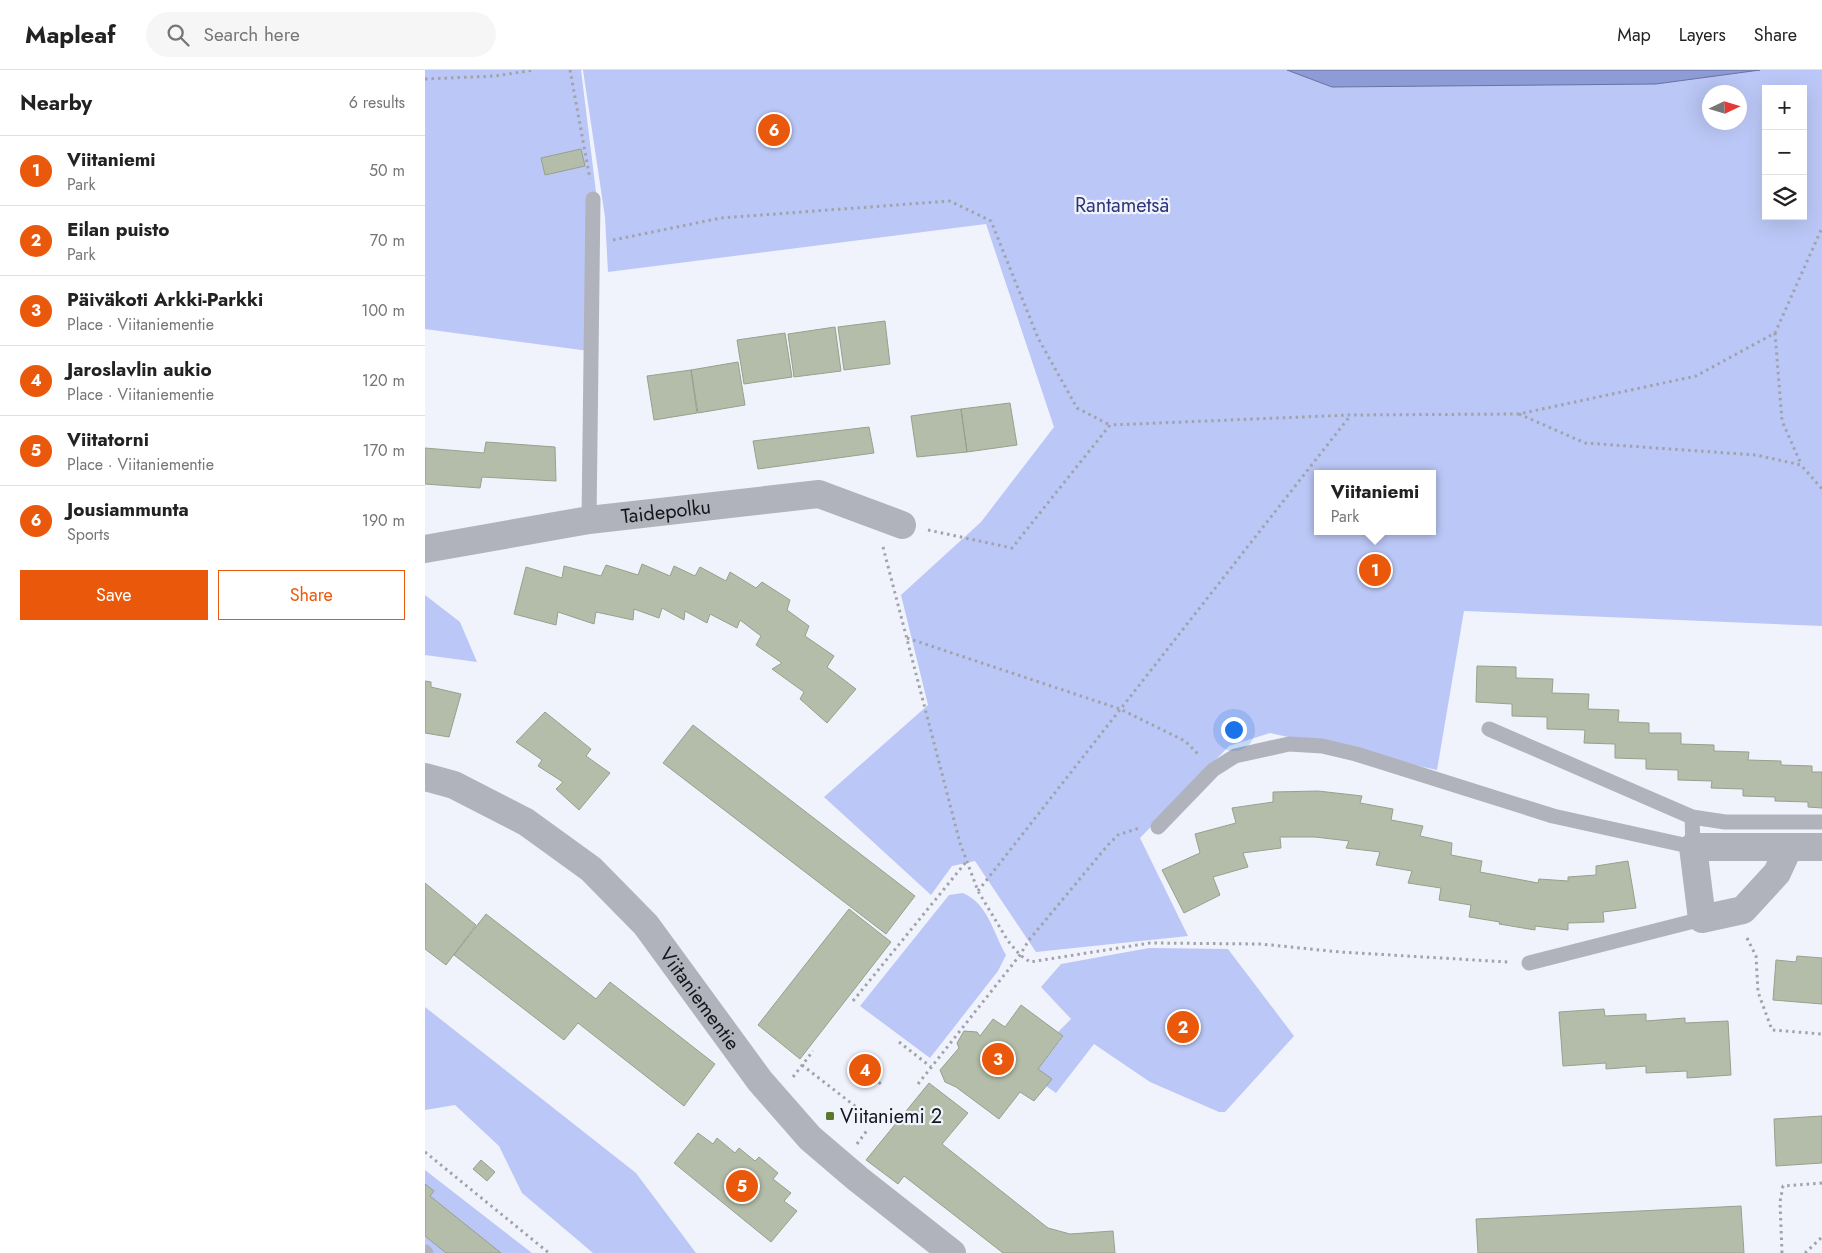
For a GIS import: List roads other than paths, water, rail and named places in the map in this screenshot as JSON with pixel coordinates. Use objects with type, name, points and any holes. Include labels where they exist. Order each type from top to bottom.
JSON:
[{"type":"street","name":"Taidepolku","points":[[425,549],[589,520],[819,494],[902,525]]},
{"type":"street","name":"Viitaniementie","points":[[425,777],[454,785],[526,822],[591,869],[646,925],[760,1081],[810,1138],[858,1179],[952,1253]]},
{"type":"street","points":[[1787,849],[1777,873],[1743,910],[1702,919],[1693,847],[1787,849],[1822,847]]},
{"type":"lane","points":[[589,520],[593,199]]},
{"type":"lane","points":[[1489,729],[1692,817],[1725,822],[1822,822]]},
{"type":"lane","points":[[1158,827],[1213,770],[1235,756],[1289,744],[1322,746],[1356,754],[1553,816],[1693,847],[1692,817]]},
{"type":"lane","points":[[1529,963],[1702,919]]},
{"type":"place","name":"Jousiammunta","points":[[774,130]]},
{"type":"place","name":"Viitaniemi","points":[[1375,570]]},
{"type":"place","name":"Eilan puisto","points":[[1183,1027]]},
{"type":"place","name":"Päiväkoti Arkki-Parkki","points":[[998,1059]]},
{"type":"place","name":"Jaroslavlin aukio","points":[[865,1070]]},
{"type":"place","name":"Viitaniemi 2","points":[[830,1116]]},
{"type":"place","name":"Viitatorni","points":[[742,1186]]},
{"type":"park label","name":"Rantametsä","points":[[1122,205]]}]
